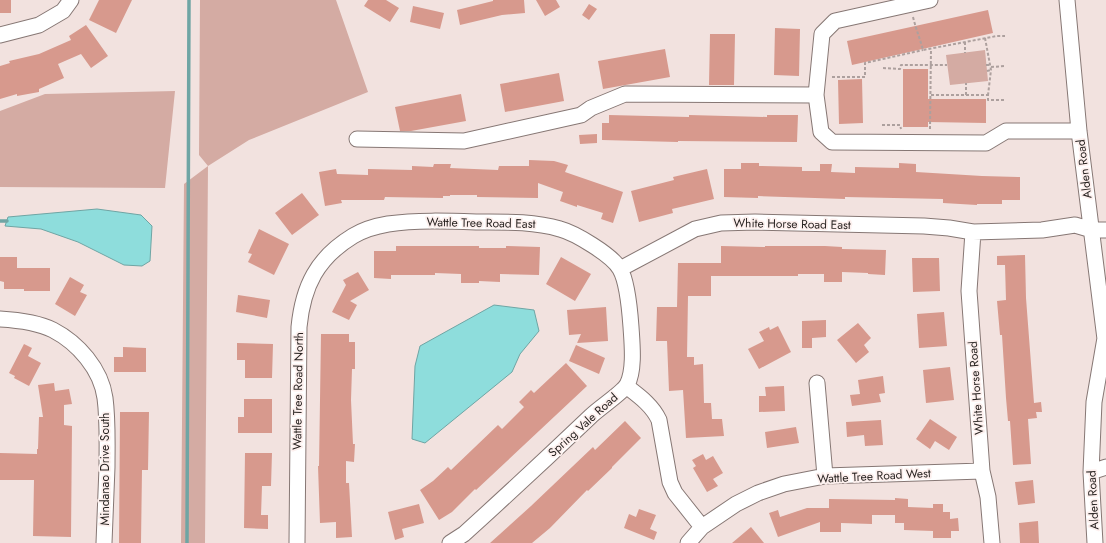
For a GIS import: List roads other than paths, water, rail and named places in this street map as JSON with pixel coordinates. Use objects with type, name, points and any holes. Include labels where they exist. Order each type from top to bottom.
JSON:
[{"type":"street","points":[[0,35],[39,25],[63,11],[71,0]]},
{"type":"street","points":[[930,0],[835,21],[822,34],[816,95],[821,132],[832,142],[986,143],[1006,132],[1080,131]]},
{"type":"street","name":"Alden Road","points":[[1067,0],[1080,131],[1099,230],[1105,343],[1094,402],[1091,472],[1095,543]]},
{"type":"street","points":[[357,139],[464,141],[581,115],[591,108],[625,94],[816,95]]},
{"type":"street","name":"Wattle Tree Road East","points":[[335,249],[354,236],[371,228],[388,224],[436,221],[515,222],[540,224],[561,229],[606,254],[620,269]]},
{"type":"street","name":"White Horse Road East","points":[[620,269],[689,232],[721,223],[763,222],[924,226],[973,232],[1042,230],[1075,225],[1099,230]]},
{"type":"street","name":"White Horse Road","points":[[973,232],[969,291],[982,471],[988,497],[992,543]]},
{"type":"street","name":"Wattle Tree Road North","points":[[297,543],[298,359],[301,309],[306,289],[314,274],[324,259],[335,249]]},
{"type":"street","name":"Spring Vale Road","points":[[450,543],[464,534],[595,412],[626,386],[632,371],[631,316],[626,289],[620,269]]},
{"type":"street","name":"Mindanao Drive South","points":[[0,319],[39,325],[53,330],[83,353],[92,364],[99,378],[105,396],[108,432],[104,543]]},
{"type":"street","points":[[817,383],[825,476]]},
{"type":"street","points":[[626,386],[646,402],[655,411],[660,420],[670,482],[675,493],[702,527]]},
{"type":"street","points":[[1091,472],[1106,467]]},
{"type":"street","name":"Wattle Tree Road West","points":[[688,543],[702,527],[736,504],[758,493],[784,484],[825,476],[982,471]]},
{"type":"street","points":[[1091,472],[1106,475]]},
{"type":"water","points":[[97,209],[141,215],[152,226],[150,261],[142,266],[124,265],[78,242],[41,229],[5,226],[8,217]]},
{"type":"water","points":[[494,305],[534,310],[539,331],[520,354],[512,372],[425,443],[412,439],[415,366],[420,346]]},
{"type":"waterway","points":[[187,543],[189,0]]},
{"type":"waterway","points":[[0,221],[7,221]]}]
